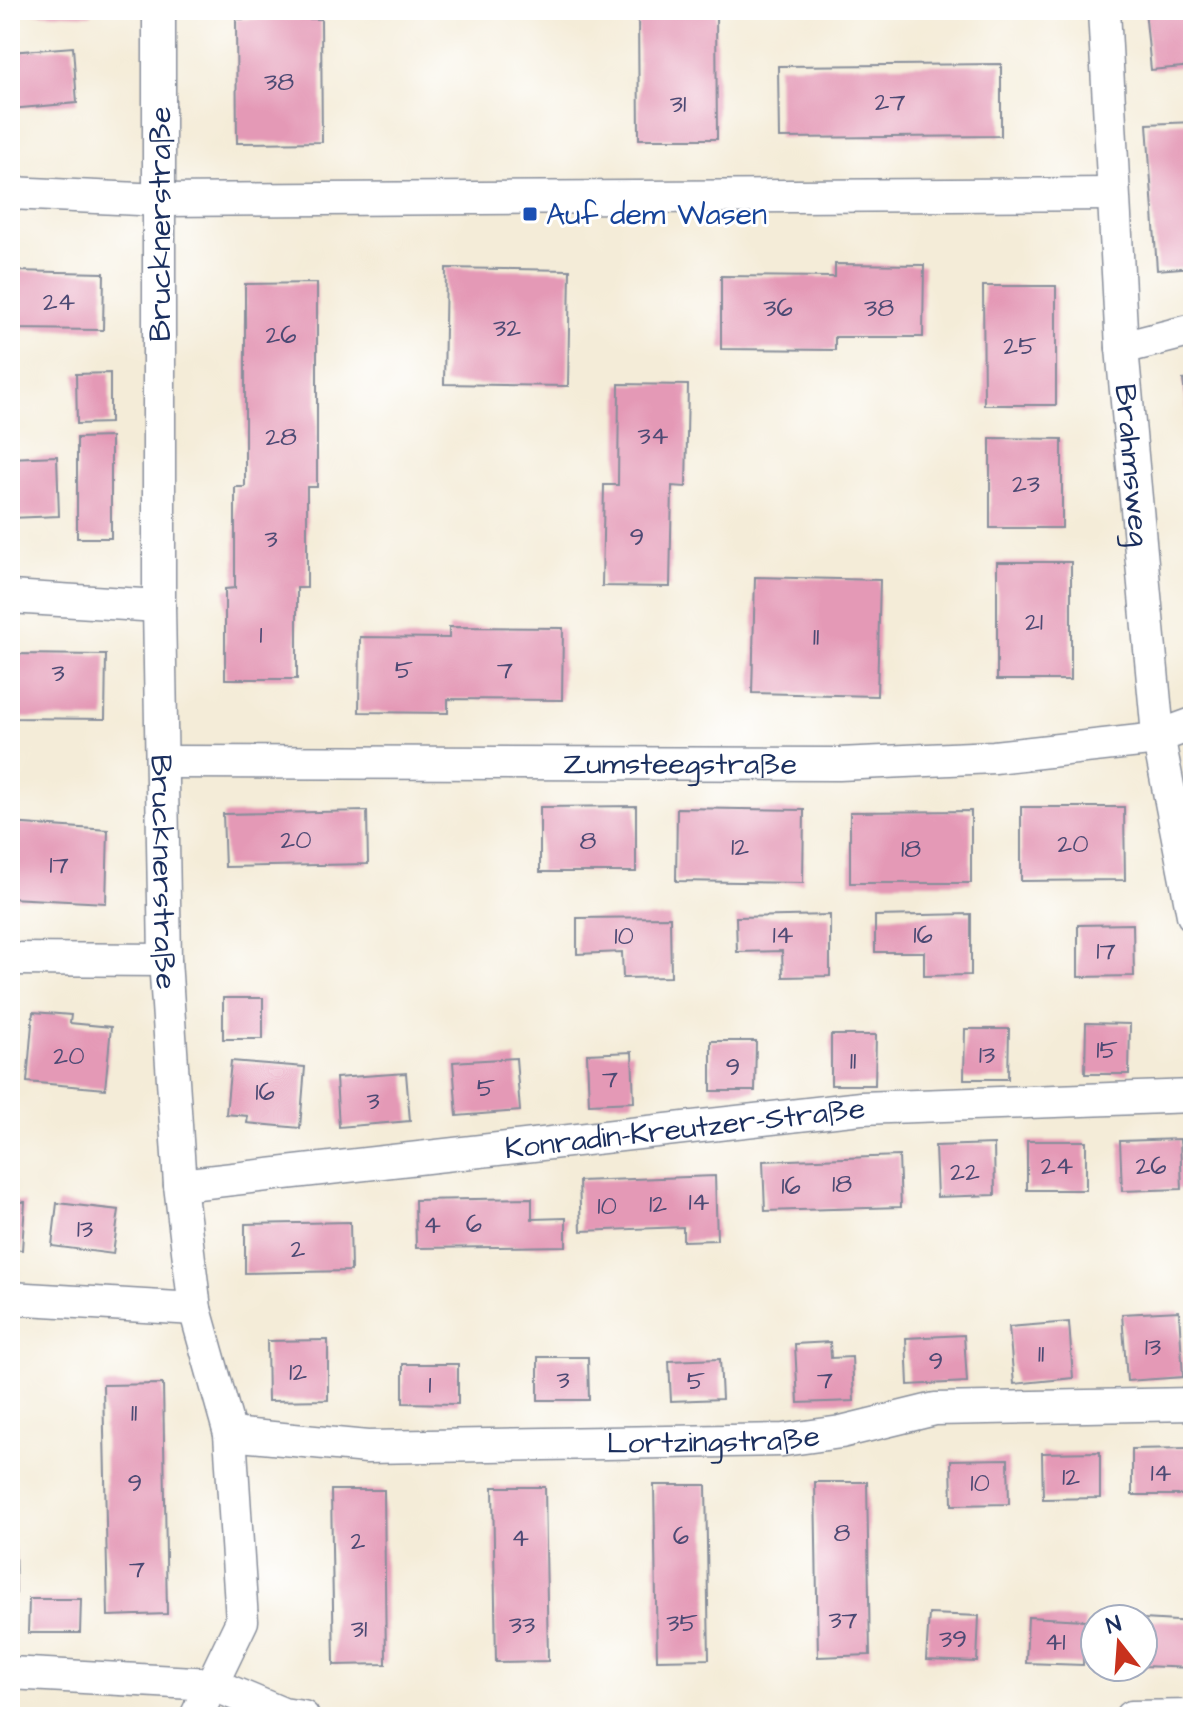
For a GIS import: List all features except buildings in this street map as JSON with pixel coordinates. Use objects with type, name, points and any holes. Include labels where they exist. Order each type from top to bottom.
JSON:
[{"type":"street","name":"Brucknerstraße","points":[[159,10],[159,606],[165,960],[180,1185],[195,1309],[230,1434],[242,1621],[196,1717]]},
{"type":"street","name":"Brahmsweg","points":[[1104,10],[1122,348],[1158,735],[1193,915]]},
{"type":"street","points":[[10,193],[161,200],[1113,194]]},
{"type":"street","points":[[1122,348],[1193,330]]},
{"type":"street","points":[[10,597],[159,606]]},
{"type":"street","name":"Zumsteegstraße","points":[[164,762],[839,764],[994,757],[1149,740],[1193,724]]},
{"type":"street","points":[[10,959],[165,960]]},
{"type":"street","name":"Konradin-Kreutzer-Straße","points":[[180,1185],[861,1108],[1193,1096]]},
{"type":"street","points":[[10,1298],[195,1309]]},
{"type":"street","name":"Lortzingstraße","points":[[230,1434],[367,1447],[783,1440],[841,1432],[935,1409],[1193,1404]]},
{"type":"street","points":[[10,1673],[212,1684],[283,1714],[303,1717]]},
{"type":"street","points":[[1131,1717],[1193,1716]]},
{"type":"place","name":"Auf dem Wasen","points":[[530,214]]}]
